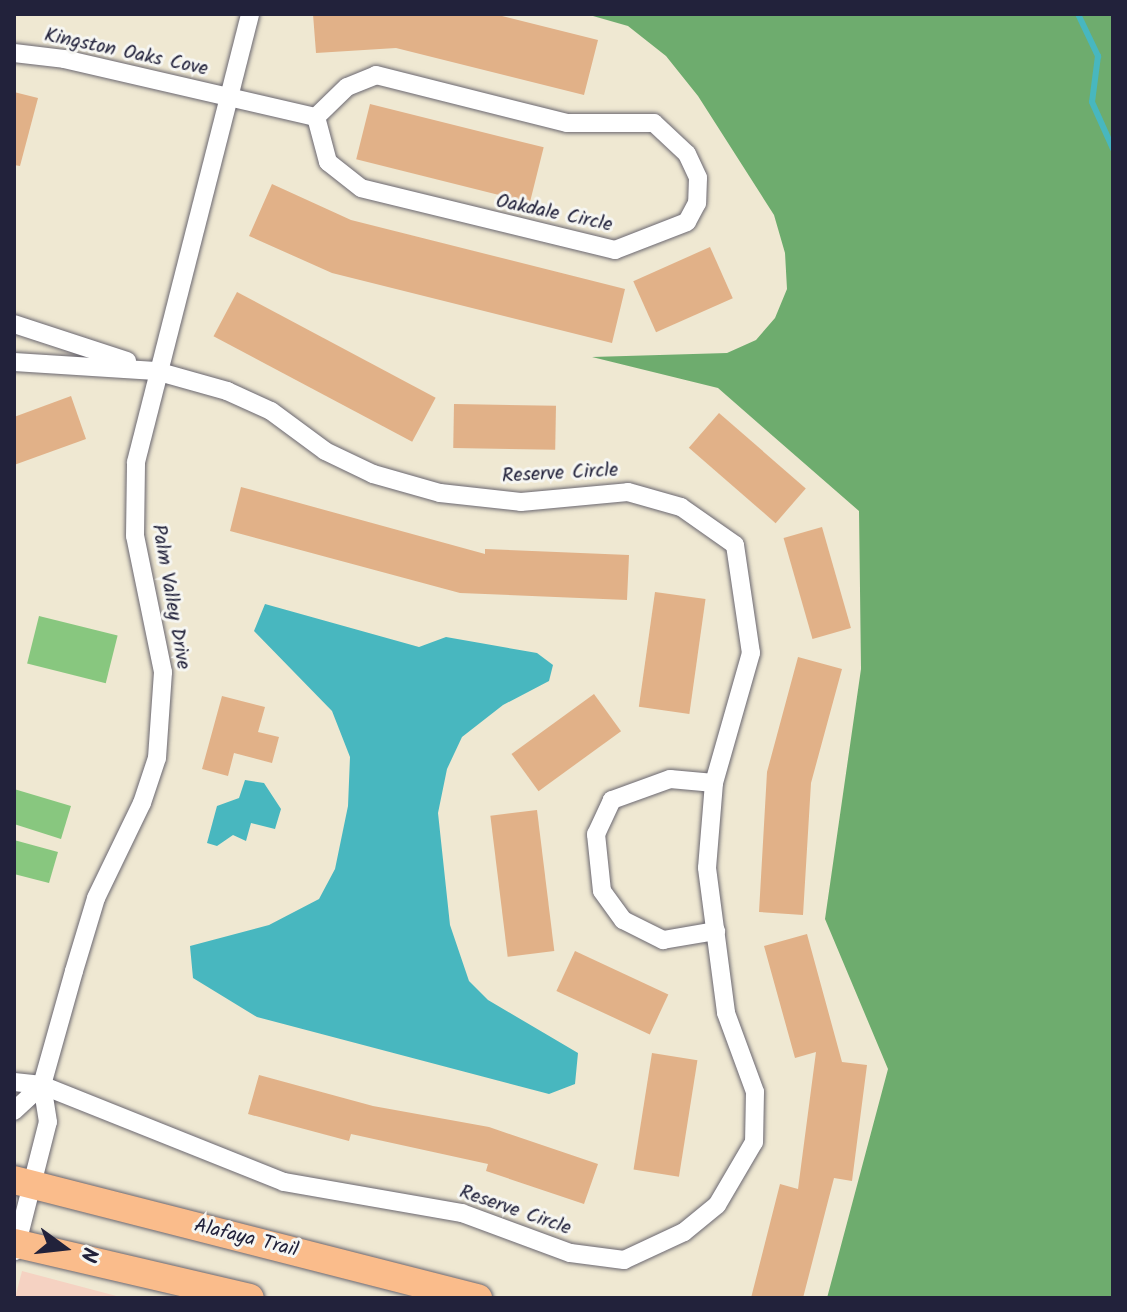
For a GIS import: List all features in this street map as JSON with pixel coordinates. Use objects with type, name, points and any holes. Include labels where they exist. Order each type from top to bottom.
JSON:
[{"type":"main road","name":"Alafaya Trail","points":[[22,1182],[478,1298]]},
{"type":"main road","points":[[15,1247],[250,1298]]},
{"type":"street","name":"Palm Valley Drive","points":[[15,1247],[22,1182],[48,1122],[42,1085],[96,898],[142,803],[163,724],[160,645],[141,573],[132,497],[156,371],[250,14]]},
{"type":"street","name":"Kingston Oaks Cove","points":[[14,53],[64,59],[228,98]]},
{"type":"street","name":"Oakdale Circle","points":[[376,75],[567,123],[654,123],[687,154],[698,178],[697,203],[687,222],[615,250],[553,238],[361,188],[328,162],[316,117],[347,87],[376,75]]},
{"type":"street","points":[[228,98],[316,117]]},
{"type":"street","points":[[14,324],[156,371]]},
{"type":"street","name":"Reserve Circle","points":[[14,362],[156,371],[227,391],[271,411],[325,451],[373,474],[440,493],[521,502],[628,492],[681,507],[735,545],[751,653],[714,783],[707,868],[726,1013],[755,1092],[754,1142],[717,1205],[684,1232],[624,1260],[570,1253],[462,1213],[284,1182],[42,1085],[14,1082]]},
{"type":"street","points":[[714,783],[670,779],[612,800],[596,834],[602,891],[623,920],[663,940],[716,931]]},
{"type":"street","points":[[14,1111],[42,1085]]},
{"type":"shaded area","points":[[22,1271],[124,1298],[15,1298]]},
{"type":"green space","points":[[586,14],[1113,14],[1113,1298],[827,1298],[888,1069],[825,919],[861,669],[859,511],[718,388],[592,357],[727,353],[756,340],[775,318],[787,289],[785,253],[774,215],[698,96],[666,56],[628,26]]},
{"type":"green space","points":[[39,616],[118,636],[106,683],[27,664]]},
{"type":"green space","points":[[14,789],[71,806],[61,839],[14,824]]},
{"type":"green space","points":[[14,840],[58,852],[49,883],[14,874]]},
{"type":"water","points":[[265,604],[419,647],[446,637],[537,653],[553,665],[549,681],[503,705],[462,737],[447,769],[438,813],[450,925],[469,981],[488,1000],[578,1053],[575,1084],[549,1094],[257,1017],[193,978],[190,946],[269,925],[319,899],[335,869],[348,806],[350,757],[332,711],[254,631]]},
{"type":"water","points":[[245,780],[264,783],[281,809],[275,829],[251,823],[246,841],[233,835],[217,846],[207,843],[217,806],[239,798]]},
{"type":"building","points":[[313,14],[494,14],[598,40],[584,95],[396,48],[316,53]]},
{"type":"building","points":[[14,92],[38,98],[20,166],[14,165]]},
{"type":"building","points":[[370,104],[544,147],[530,203],[356,159]]},
{"type":"building","points":[[272,184],[351,220],[625,289],[612,343],[332,273],[249,236]]},
{"type":"building","points":[[710,247],[733,298],[656,332],[633,281]]},
{"type":"building","points":[[237,292],[436,398],[412,442],[214,336]]},
{"type":"building","points":[[71,396],[86,439],[14,465],[14,417]]},
{"type":"building","points":[[454,404],[556,406],[555,450],[453,448]]},
{"type":"building","points":[[719,413],[806,488],[776,523],[689,448]]},
{"type":"building","points":[[241,487],[485,554],[485,549],[629,555],[627,600],[460,593],[230,531]]},
{"type":"building","points":[[822,527],[851,628],[812,639],[784,538]]},
{"type":"building","points":[[655,592],[706,599],[689,714],[639,707]]},
{"type":"building","points":[[798,657],[842,669],[811,783],[803,915],[759,912],[767,772]]},
{"type":"building","points":[[594,694],[621,731],[539,791],[511,754]]},
{"type":"building","points":[[222,696],[265,707],[258,732],[279,737],[272,763],[234,753],[228,776],[202,769]]},
{"type":"building","points":[[537,810],[554,951],[508,957],[490,816]]},
{"type":"building","points":[[807,934],[842,1062],[867,1065],[852,1181],[834,1178],[803,1298],[751,1298],[780,1184],[798,1189],[816,1052],[795,1058],[764,946]]},
{"type":"building","points":[[575,951],[668,995],[650,1034],[556,991]]},
{"type":"building","points":[[652,1053],[697,1060],[679,1177],[634,1170]]},
{"type":"building","points":[[259,1075],[373,1106],[489,1127],[598,1164],[584,1204],[486,1171],[488,1164],[351,1134],[349,1141],[248,1114]]},
{"type":"waterway","points":[[1078,14],[1098,56],[1092,102],[1113,149]]}]
